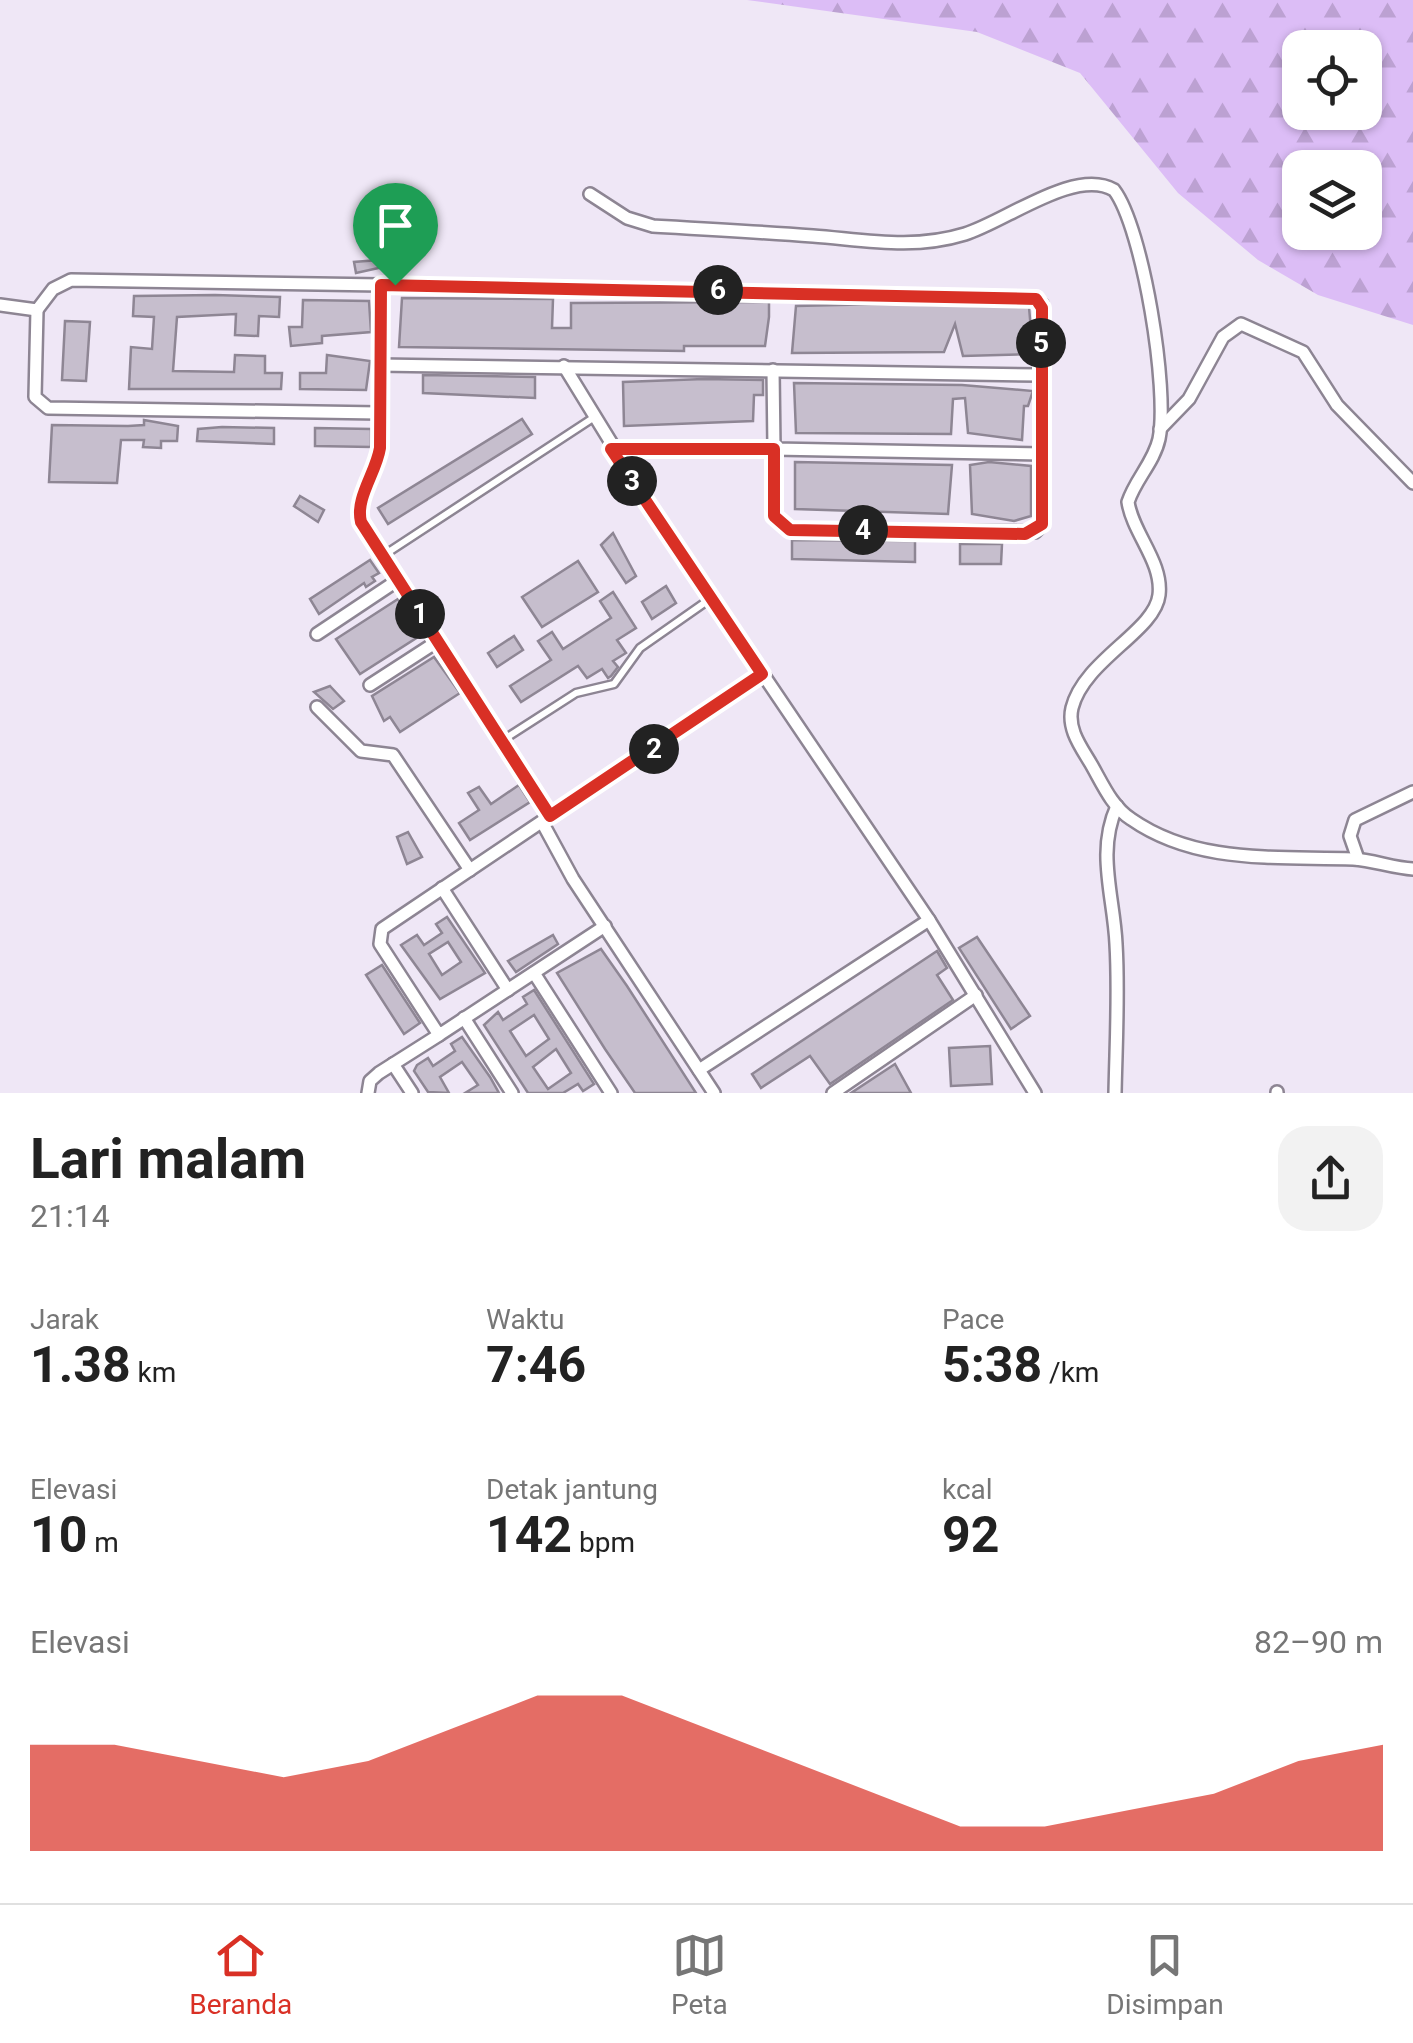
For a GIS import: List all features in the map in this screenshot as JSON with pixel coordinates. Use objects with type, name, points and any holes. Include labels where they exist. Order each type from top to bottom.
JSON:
[{"type":"street","points":[[590,194],[627,218],[653,226],[869,244],[914,244],[974,231],[1068,187],[1104,184],[1114,190],[1130,217],[1154,327],[1161,386],[1158,442],[1128,502],[1158,574],[1159,598],[1149,617],[1094,667],[1070,714],[1073,734],[1117,806],[1130,819],[1215,854],[1358,859],[1413,869]]},
{"type":"street","points":[[379,413],[48,408],[38,404],[36,396],[37,310],[53,289],[70,280],[1032,298],[1042,308],[1042,524],[1035,532],[790,530],[774,516],[773,370]]},
{"type":"street","points":[[381,285],[375,473],[359,507],[361,522],[502,740],[604,926],[714,1093]]},
{"type":"street","points":[[0,305],[37,310]]},
{"type":"street","points":[[1160,429],[1189,399],[1227,331],[1236,324],[1246,325],[1303,352],[1337,405],[1413,483]]},
{"type":"street","points":[[379,365],[1039,376]]},
{"type":"street","points":[[564,366],[611,449],[929,920],[1034,1093]]},
{"type":"street","points":[[611,449],[1041,454]]},
{"type":"street","points":[[318,634],[398,580]]},
{"type":"street","points":[[370,685],[438,641]]},
{"type":"street","points":[[439,1035],[378,939],[382,929],[762,674]]},
{"type":"street","points":[[317,707],[361,751],[394,755],[470,870]]},
{"type":"street","points":[[1358,859],[1350,836],[1356,820],[1413,792]]},
{"type":"street","points":[[1116,1093],[1116,942],[1106,850],[1109,823],[1117,806]]},
{"type":"street","points":[[442,888],[508,990]]},
{"type":"street","points":[[699,1070],[929,920]]},
{"type":"street","points":[[368,1093],[370,1081],[393,1064],[604,926]]},
{"type":"street","points":[[534,973],[611,1093]]},
{"type":"street","points":[[833,1093],[976,995]]},
{"type":"street","points":[[464,1018],[512,1093]]},
{"type":"street","points":[[393,1064],[412,1093]]},
{"type":"lane","points":[[382,556],[593,418]]},
{"type":"lane","points":[[502,740],[576,693],[614,684],[640,648],[711,598]]},
{"type":"green space","points":[[747,0],[1413,0],[1413,325],[1318,295],[1258,260],[1178,193],[1080,73],[977,32]]},
{"type":"building","points":[[391,259],[392,265],[356,273],[354,262]]},
{"type":"building","points":[[134,296],[280,297],[279,317],[259,316],[258,336],[235,335],[236,314],[177,317],[173,371],[234,372],[235,355],[265,356],[265,373],[282,373],[281,389],[129,389],[131,347],[152,349],[154,317],[133,316]]},
{"type":"building","points":[[402,298],[553,299],[552,328],[571,328],[571,303],[769,302],[769,317],[765,346],[684,346],[684,351],[399,347]]},
{"type":"building","points":[[303,300],[369,301],[371,332],[322,336],[322,343],[291,346],[289,327],[302,327]]},
{"type":"building","points":[[796,306],[1029,307],[1033,354],[963,356],[955,324],[944,352],[792,353]]},
{"type":"building","points":[[65,321],[90,322],[86,381],[62,380]]},
{"type":"building","points":[[327,355],[370,361],[366,390],[300,389],[300,373],[326,373]]},
{"type":"building","points":[[423,375],[535,377],[535,398],[423,393]]},
{"type":"building","points":[[763,380],[763,395],[754,395],[753,421],[624,426],[623,382]]},
{"type":"building","points":[[794,383],[962,385],[1033,391],[1028,406],[1024,406],[1022,440],[968,433],[965,398],[953,399],[951,434],[796,433]]},
{"type":"building","points":[[522,419],[532,434],[388,524],[378,508]]},
{"type":"building","points":[[144,420],[178,426],[177,441],[161,441],[161,448],[143,447],[144,440],[121,440],[117,483],[49,482],[52,425],[128,426],[144,425]]},
{"type":"building","points":[[274,428],[274,444],[197,441],[198,429]]},
{"type":"building","points":[[315,428],[371,429],[371,447],[315,446]]},
{"type":"building","points":[[795,462],[952,465],[948,514],[795,509]]},
{"type":"building","points":[[989,462],[1031,466],[1031,516],[1014,521],[972,514],[970,465]]},
{"type":"building","points":[[300,496],[324,510],[318,522],[294,506]]},
{"type":"building","points":[[613,533],[636,576],[626,583],[601,545]]},
{"type":"building","points":[[792,540],[915,541],[915,562],[792,559]]},
{"type":"building","points":[[960,544],[1002,544],[1001,564],[960,564]]},
{"type":"building","points":[[370,560],[379,573],[372,577],[375,581],[366,587],[364,583],[319,614],[310,599]]},
{"type":"building","points":[[578,561],[598,592],[542,627],[522,597]]},
{"type":"building","points":[[666,586],[676,603],[652,619],[642,602]]},
{"type":"building","points":[[613,592],[636,628],[617,640],[626,653],[613,661],[618,667],[611,676],[608,678],[602,669],[587,678],[578,666],[521,702],[510,686],[551,660],[538,641],[552,632],[563,649],[611,618],[600,601]]},
{"type":"building","points":[[398,599],[421,635],[360,674],[336,639]]},
{"type":"building","points":[[514,636],[523,650],[497,667],[488,653]]},
{"type":"building","points":[[434,657],[460,693],[400,732],[390,717],[384,721],[372,696]]},
{"type":"building","points":[[330,686],[344,701],[333,709],[314,692]]},
{"type":"building","points":[[519,785],[530,802],[470,840],[459,823],[479,810],[468,793],[479,787],[491,804]]},
{"type":"building","points":[[408,832],[422,857],[407,864],[397,837]]},
{"type":"building","points":[[447,917],[485,973],[440,999],[401,945],[417,935],[424,945],[442,933],[436,924]],"holes":[[[448,942],[461,962],[442,975],[429,954]]]},
{"type":"building","points":[[553,935],[558,944],[516,972],[508,961]]},
{"type":"building","points":[[977,937],[1030,1016],[1011,1029],[959,948]]},
{"type":"building","points":[[601,949],[696,1093],[635,1093],[605,1049],[557,973]]},
{"type":"building","points":[[937,951],[947,968],[937,975],[953,1000],[830,1084],[810,1056],[761,1088],[752,1074]]},
{"type":"building","points":[[382,965],[420,1023],[404,1034],[366,975]]},
{"type":"building","points":[[534,990],[594,1084],[583,1091],[578,1084],[563,1093],[528,1093],[484,1025],[498,1012],[503,1020],[527,1004],[523,997]],"holes":[[[534,1015],[549,1039],[526,1056],[510,1031]],[[556,1049],[571,1073],[548,1089],[533,1067]]]},
{"type":"building","points":[[462,1037],[499,1093],[465,1093],[478,1085],[462,1062],[440,1077],[449,1093],[428,1092],[414,1071],[428,1058],[433,1066],[455,1051],[451,1044]]},
{"type":"building","points":[[990,1046],[992,1084],[951,1086],[949,1048]]},
{"type":"building","points":[[895,1064],[911,1093],[851,1093]]},
{"type":"route","points":[[381,285],[395,285],[1036,299],[1042,304],[1042,524],[1035,532],[1025,534],[790,530],[783,528],[774,516],[770,488],[774,449],[611,449],[762,674],[550,816],[361,522],[359,507],[375,473],[380,448],[381,285]]}]
